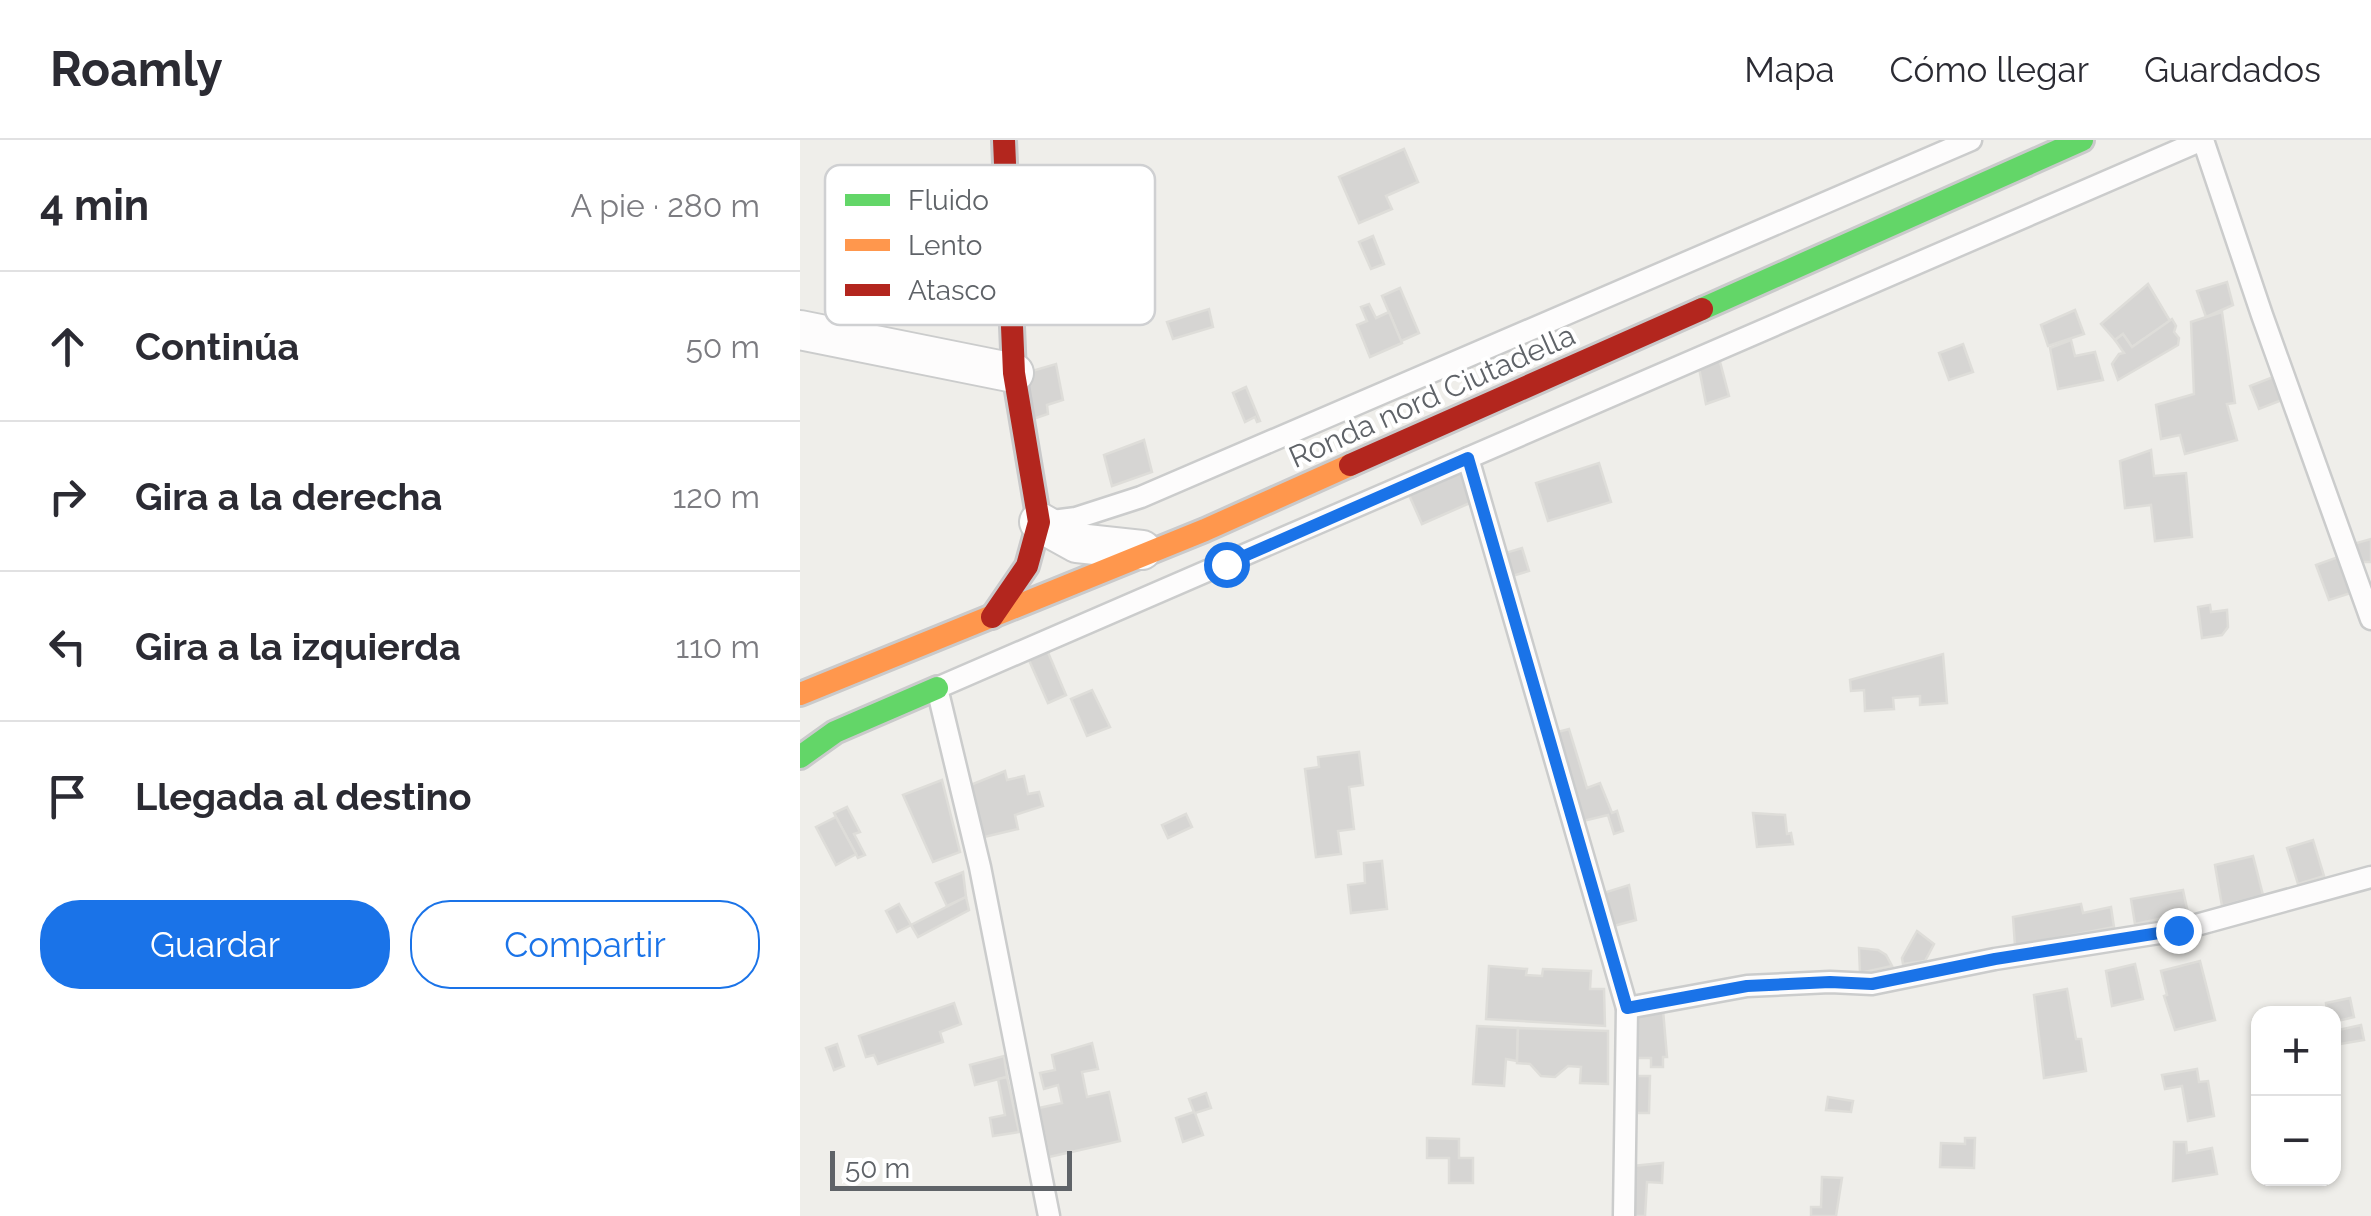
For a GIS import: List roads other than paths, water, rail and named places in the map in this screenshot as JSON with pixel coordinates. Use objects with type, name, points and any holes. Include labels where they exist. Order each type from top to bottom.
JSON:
[{"type":"main road","points":[[1004,140],[1005,165]]},
{"type":"main road","name":"Ronda nord Ciutadella","points":[[800,694],[1155,551],[2082,140]]},
{"type":"main road","points":[[992,617],[1028,566],[1039,522],[1014,373],[1012,325]]},
{"type":"main road","points":[[800,758],[835,732],[937,688]]},
{"type":"street","points":[[800,330],[1014,373]]},
{"type":"street","points":[[1039,522],[1077,543],[1155,551]]},
{"type":"lane","points":[[1039,522],[1076,518],[1142,497],[1970,140]]},
{"type":"lane","points":[[1049,1216],[980,867],[937,688],[2202,140],[2371,619]]},
{"type":"lane","points":[[1468,458],[1627,1008],[1624,1216]]},
{"type":"lane","points":[[1627,1008],[1747,986],[1872,984],[1995,959],[2178,930],[2371,878]]}]
